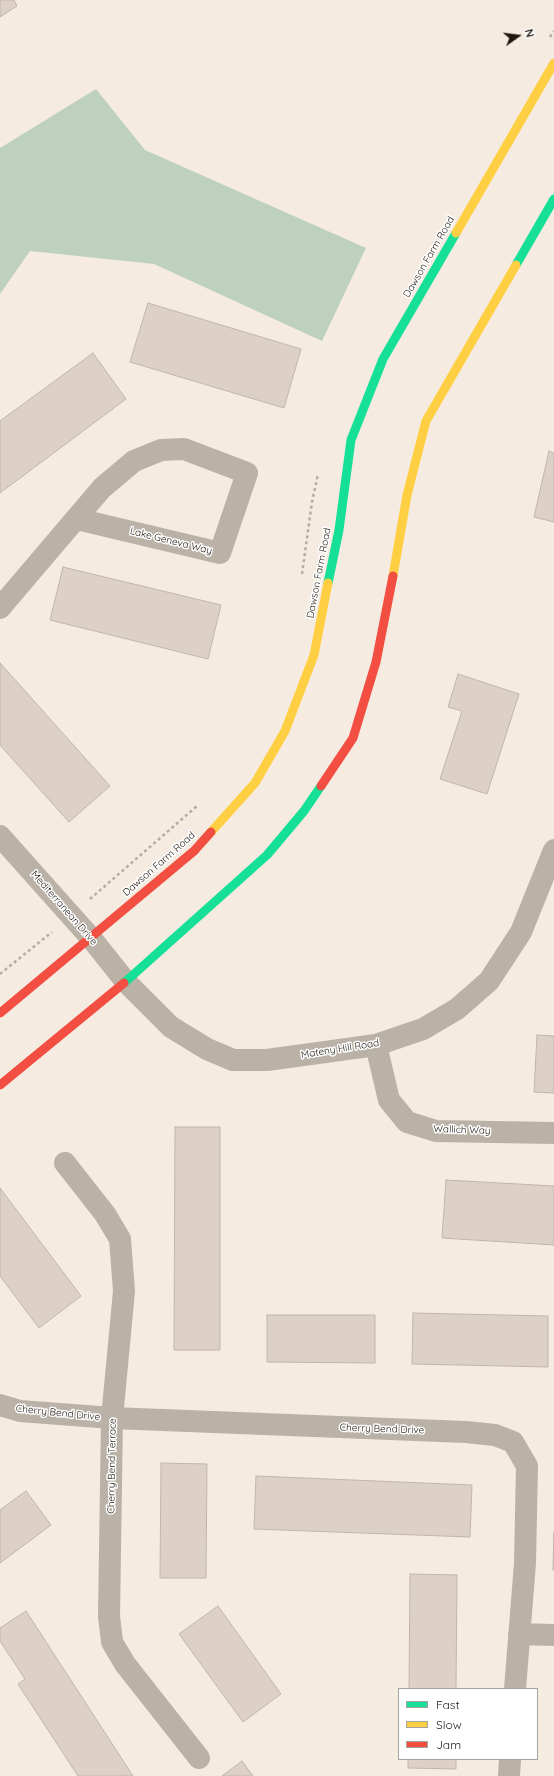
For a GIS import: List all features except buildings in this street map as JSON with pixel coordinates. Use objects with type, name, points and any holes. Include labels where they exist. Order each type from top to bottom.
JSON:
[{"type":"street","name":"Dawson Farm Road","points":[[0,1013],[194,851],[255,783],[284,731],[314,655],[339,530],[351,440],[383,359],[554,63]]},
{"type":"street","points":[[0,1085],[126,982],[267,855],[304,811],[352,738],[376,662],[407,495],[426,421],[554,199]]},
{"type":"street","name":"Lake Geneva Way","points":[[0,608],[102,488],[134,461],[161,450],[184,449],[247,473],[220,553],[77,518]]},
{"type":"street","name":"Mediterranean Drive","points":[[0,836],[91,938],[126,982]]},
{"type":"street","name":"Mateny Hill Road","points":[[126,982],[171,1027],[207,1049],[233,1060],[268,1060],[376,1045],[423,1029],[457,1009],[489,981],[521,932],[554,853]]},
{"type":"street","name":"Wallich Way","points":[[376,1045],[389,1100],[407,1122],[436,1131],[554,1133]]},
{"type":"street","name":"Cherry Bend Terrace","points":[[64,1163],[105,1214],[120,1239],[124,1290],[112,1418],[109,1616],[112,1642],[125,1664],[199,1758]]},
{"type":"street","name":"Cherry Bend Drive","points":[[0,1405],[20,1411],[112,1418],[466,1432],[495,1435],[512,1442],[527,1466],[525,1563],[515,1688]]},
{"type":"street","points":[[519,1634],[554,1635]]},
{"type":"street","points":[[509,1776],[510,1760]]},
{"type":"path","points":[[546,44],[554,31]]},
{"type":"path","points":[[301,578],[312,502],[319,473]]},
{"type":"path","points":[[0,974],[72,916],[122,870],[175,826],[202,801]]},
{"type":"green space","points":[[96,89],[145,150],[366,248],[322,341],[154,264],[30,251],[0,294],[0,148]]},
{"type":"traffic: fast","points":[[516,265],[554,199]]},
{"type":"traffic: fast","points":[[328,583],[339,530],[351,440],[383,359],[456,233]]},
{"type":"traffic: fast","points":[[124,983],[267,855],[304,811],[321,786]]},
{"type":"traffic: slow","points":[[456,233],[554,63]]},
{"type":"traffic: slow","points":[[393,576],[407,495],[426,421],[516,265]]},
{"type":"traffic: slow","points":[[211,832],[255,783],[285,731],[314,655],[328,583]]},
{"type":"traffic: jam","points":[[321,786],[353,738],[376,662],[393,576]]},
{"type":"traffic: jam","points":[[0,1013],[194,851],[211,832]]},
{"type":"traffic: jam","points":[[0,1085],[124,983]]}]
